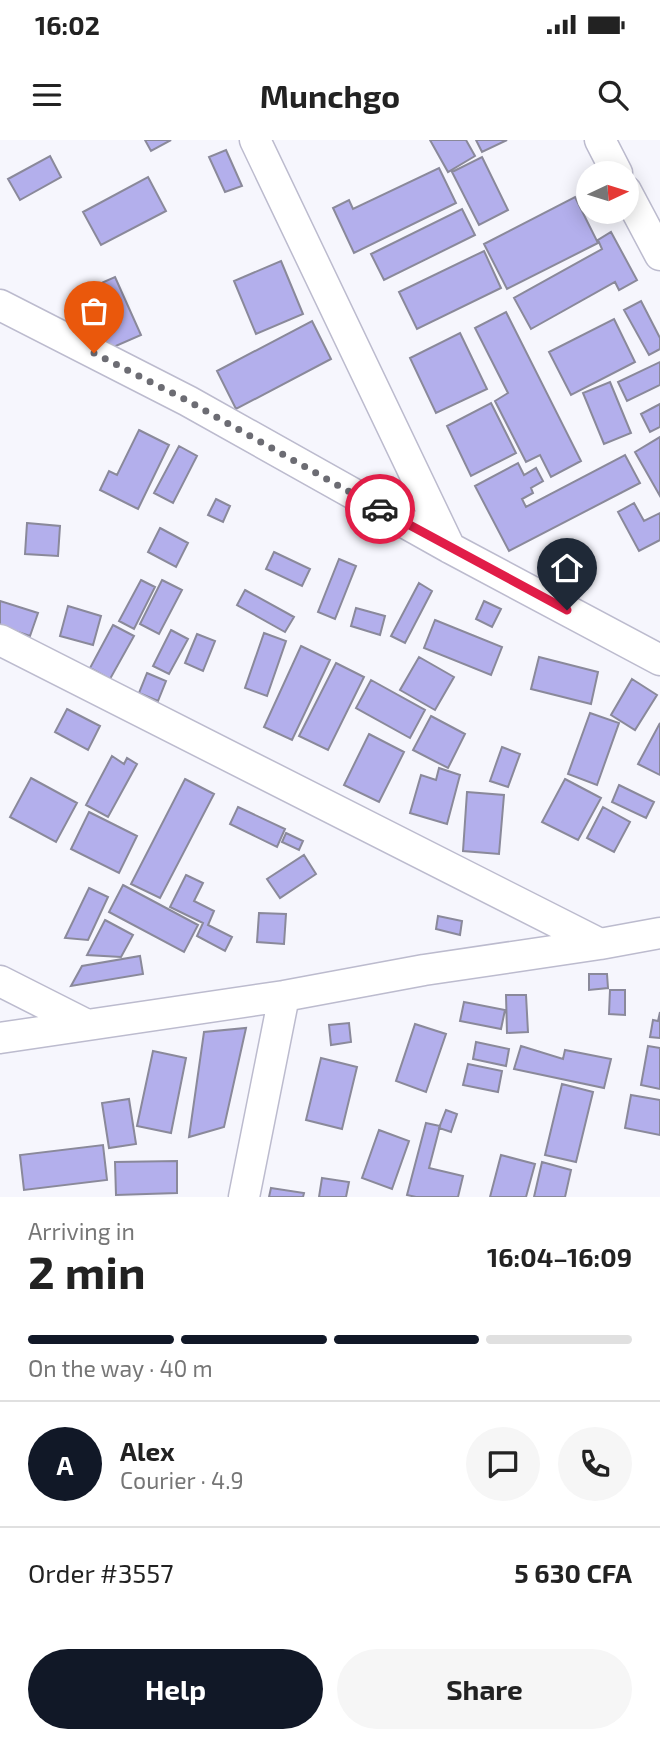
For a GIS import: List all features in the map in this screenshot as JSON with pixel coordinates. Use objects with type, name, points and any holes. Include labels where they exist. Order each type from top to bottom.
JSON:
[{"type":"street","points":[[255,140],[450,548]]},
{"type":"street","points":[[600,140],[611,161]]},
{"type":"street","points":[[639,215],[660,255]]},
{"type":"street","points":[[0,306],[188,401],[450,548],[660,660]]},
{"type":"street","points":[[0,640],[600,944]]},
{"type":"street","points":[[0,1038],[284,996],[424,970],[660,933]]},
{"type":"street","points":[[0,981],[85,1024]]},
{"type":"street","points":[[244,1197],[284,996]]},
{"type":"building","points":[[145,140],[171,140],[151,151]]},
{"type":"building","points":[[430,140],[466,140],[475,156],[448,172]]},
{"type":"building","points":[[476,140],[507,140],[482,152]]},
{"type":"building","points":[[226,150],[242,186],[225,192],[209,157]]},
{"type":"building","points":[[50,156],[61,177],[20,200],[8,179]]},
{"type":"building","points":[[482,157],[508,210],[479,225],[452,172]]},
{"type":"building","points":[[439,168],[456,203],[354,253],[333,208],[349,200],[353,209]]},
{"type":"building","points":[[148,177],[166,211],[101,245],[83,212]]},
{"type":"building","points":[[575,197],[576,224],[588,224],[598,243],[507,289],[484,244]]},
{"type":"building","points":[[462,209],[475,235],[384,280],[371,254]]},
{"type":"building","points":[[611,232],[637,280],[619,290],[615,282],[531,329],[514,298],[602,249],[598,240]]},
{"type":"building","points":[[484,251],[501,288],[417,329],[399,292]]},
{"type":"building","points":[[281,261],[303,314],[256,334],[234,281]]},
{"type":"building","points":[[115,277],[141,335],[109,349],[83,291]]},
{"type":"building","points":[[641,301],[660,338],[660,349],[649,355],[624,310]]},
{"type":"building","points":[[506,312],[581,461],[551,477],[540,455],[526,462],[495,401],[508,393],[475,328]]},
{"type":"building","points":[[614,319],[635,362],[571,395],[549,352]]},
{"type":"building","points":[[312,321],[331,359],[236,409],[217,371]]},
{"type":"building","points":[[460,333],[487,389],[436,413],[410,358]]},
{"type":"building","points":[[660,362],[660,385],[627,401],[618,382]]},
{"type":"building","points":[[610,382],[631,433],[604,444],[583,393]]},
{"type":"building","points":[[491,403],[516,453],[471,476],[447,426]]},
{"type":"building","points":[[660,404],[660,427],[650,432],[641,414]]},
{"type":"building","points":[[139,430],[169,445],[138,509],[100,490],[109,471],[117,475]]},
{"type":"building","points":[[660,437],[660,496],[635,452]]},
{"type":"building","points":[[179,446],[197,456],[173,503],[154,493]]},
{"type":"building","points":[[625,455],[640,483],[509,551],[475,486],[518,463],[524,475],[536,468],[543,481],[531,488],[533,493],[522,499],[526,507]]},
{"type":"building","points":[[216,499],[230,506],[223,522],[208,515]]},
{"type":"building","points":[[634,503],[644,521],[660,513],[660,540],[639,551],[618,512]]},
{"type":"building","points":[[27,523],[60,526],[58,556],[25,554]]},
{"type":"building","points":[[160,528],[188,543],[176,567],[148,552]]},
{"type":"building","points":[[274,552],[310,569],[302,586],[266,569]]},
{"type":"building","points":[[339,559],[356,566],[335,619],[318,612]]},
{"type":"building","points":[[141,580],[155,587],[134,629],[119,621]]},
{"type":"building","points":[[162,580],[182,590],[159,634],[140,624]]},
{"type":"building","points":[[419,583],[432,591],[405,643],[391,636]]},
{"type":"building","points":[[245,590],[294,617],[285,632],[237,605]]},
{"type":"building","points":[[0,601],[38,613],[30,636],[0,626]]},
{"type":"building","points":[[484,601],[501,609],[492,627],[476,619]]},
{"type":"building","points":[[68,606],[101,616],[93,645],[60,636]]},
{"type":"building","points":[[356,608],[385,616],[380,635],[351,626]]},
{"type":"building","points":[[435,620],[502,647],[491,675],[424,648]]},
{"type":"building","points":[[113,625],[134,636],[110,679],[90,668]]},
{"type":"building","points":[[171,630],[188,639],[169,674],[153,666]]},
{"type":"building","points":[[264,633],[286,641],[267,696],[245,688]]},
{"type":"building","points":[[197,634],[215,641],[203,671],[185,663]]},
{"type":"building","points":[[301,646],[330,660],[292,740],[264,727]]},
{"type":"building","points":[[419,657],[454,677],[435,710],[400,690]]},
{"type":"building","points":[[539,657],[598,672],[591,704],[531,689]]},
{"type":"building","points":[[336,663],[364,677],[328,750],[299,736]]},
{"type":"building","points":[[147,673],[166,681],[158,701],[139,693]]},
{"type":"building","points":[[632,679],[657,695],[635,730],[611,715]]},
{"type":"building","points":[[371,680],[425,710],[410,738],[356,708]]},
{"type":"building","points":[[67,709],[100,726],[88,750],[55,732]]},
{"type":"building","points":[[590,713],[619,723],[597,785],[568,774]]},
{"type":"building","points":[[431,716],[465,734],[448,768],[413,750]]},
{"type":"building","points":[[660,723],[660,775],[638,764]]},
{"type":"building","points":[[369,734],[404,752],[379,802],[344,785]]},
{"type":"building","points":[[502,747],[520,754],[508,787],[490,781]]},
{"type":"building","points":[[112,756],[124,764],[127,758],[137,764],[108,817],[86,805]]},
{"type":"building","points":[[439,768],[460,775],[447,824],[410,813],[421,775],[436,780]]},
{"type":"building","points":[[31,778],[77,803],[56,842],[10,817]]},
{"type":"building","points":[[185,779],[214,794],[160,898],[131,884]]},
{"type":"building","points":[[565,779],[601,798],[578,840],[542,822]]},
{"type":"building","points":[[619,785],[654,802],[646,818],[612,802]]},
{"type":"building","points":[[467,792],[504,795],[499,854],[463,851]]},
{"type":"building","points":[[238,807],[285,829],[277,847],[230,824]]},
{"type":"building","points":[[603,807],[630,822],[614,852],[587,838]]},
{"type":"building","points":[[89,812],[137,836],[119,873],[71,849]]},
{"type":"building","points":[[286,833],[303,841],[299,850],[282,842]]},
{"type":"building","points":[[304,855],[316,874],[280,898],[267,879]]},
{"type":"building","points":[[186,875],[203,883],[194,901],[214,911],[208,925],[232,937],[225,951],[197,936],[203,923],[170,907]]},
{"type":"building","points":[[123,885],[198,925],[184,952],[109,912]]},
{"type":"building","points":[[89,888],[108,897],[88,940],[65,938]]},
{"type":"building","points":[[259,913],[286,914],[284,944],[257,942]]},
{"type":"building","points":[[438,916],[462,921],[460,935],[436,929]]},
{"type":"building","points":[[105,920],[133,935],[121,957],[87,955]]},
{"type":"building","points":[[140,956],[143,974],[71,986],[82,966]]},
{"type":"building","points":[[589,974],[607,974],[608,988],[589,990]]},
{"type":"building","points":[[610,990],[625,990],[625,1015],[609,1014]]},
{"type":"building","points":[[506,995],[526,995],[528,1032],[507,1033]]},
{"type":"building","points":[[464,1002],[505,1010],[501,1029],[460,1021]]},
{"type":"building","points":[[660,1012],[660,1038],[650,1037],[653,1020],[658,1021]]},
{"type":"building","points":[[349,1023],[351,1042],[331,1045],[329,1025]]},
{"type":"building","points":[[415,1024],[446,1034],[426,1092],[396,1081]]},
{"type":"building","points":[[246,1028],[224,1127],[189,1137],[204,1032]]},
{"type":"building","points":[[476,1042],[509,1049],[506,1066],[473,1059]]},
{"type":"building","points":[[521,1046],[563,1059],[565,1050],[611,1059],[604,1088],[514,1069]]},
{"type":"building","points":[[648,1046],[660,1048],[660,1089],[641,1085]]},
{"type":"building","points":[[153,1051],[186,1058],[171,1133],[137,1126]]},
{"type":"building","points":[[321,1058],[357,1067],[342,1129],[306,1120]]},
{"type":"building","points":[[468,1064],[502,1071],[498,1092],[463,1085]]},
{"type":"building","points":[[562,1084],[593,1092],[576,1162],[545,1155]]},
{"type":"building","points":[[631,1095],[660,1100],[660,1135],[625,1128]]},
{"type":"building","points":[[129,1099],[136,1144],[109,1148],[102,1103]]},
{"type":"building","points":[[446,1110],[457,1114],[451,1132],[439,1128]]},
{"type":"building","points":[[426,1123],[440,1126],[429,1168],[463,1176],[458,1197],[407,1195]]},
{"type":"building","points":[[379,1130],[409,1141],[392,1189],[362,1178]]},
{"type":"building","points":[[103,1145],[107,1180],[24,1190],[20,1155]]},
{"type":"building","points":[[501,1155],[535,1164],[526,1197],[490,1197]]},
{"type":"building","points":[[177,1161],[177,1193],[116,1195],[115,1162]]},
{"type":"building","points":[[542,1162],[571,1170],[565,1197],[534,1197]]},
{"type":"building","points":[[322,1178],[349,1182],[346,1197],[319,1197]]},
{"type":"building","points":[[271,1188],[304,1193],[303,1197],[269,1197]]},
{"type":"way so far","points":[[94,353],[188,401],[380,509]]},
{"type":"route","points":[[380,509],[567,610]]}]
